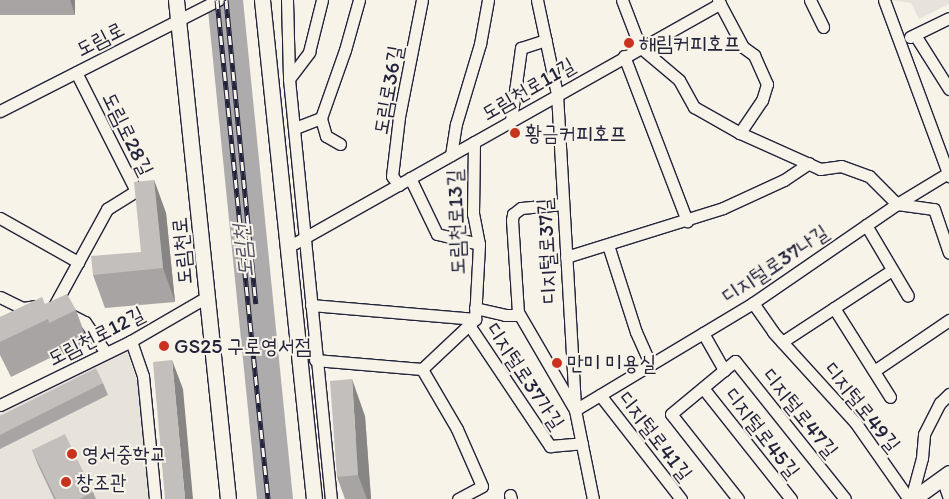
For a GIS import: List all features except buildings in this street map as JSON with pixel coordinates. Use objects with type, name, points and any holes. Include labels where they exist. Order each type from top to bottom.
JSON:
[{"type":"main road","name":"도림천로","points":[[176,0],[182,18],[207,297],[228,499]]},
{"type":"main road","points":[[262,0],[314,499]]},
{"type":"main road","points":[[911,499],[946,476]]},
{"type":"street","name":"도림로","points":[[0,111],[218,0]]},
{"type":"street","points":[[287,0],[289,79],[307,238],[315,360],[331,499]]},
{"type":"street","points":[[289,79],[309,52],[322,0]]},
{"type":"street","points":[[340,144],[326,136],[321,118],[346,50],[359,0]]},
{"type":"street","name":"도림로36길","points":[[399,185],[392,176],[399,117],[422,0]]},
{"type":"street","name":"도림천로11길","points":[[451,155],[456,124],[480,44],[488,0]]},
{"type":"street","name":"디지털로37길","points":[[537,0],[557,94],[575,410],[593,499]]},
{"type":"street","points":[[622,0],[640,47],[679,80],[694,107],[740,133],[820,169],[841,166],[869,176],[897,204],[934,209],[949,253]]},
{"type":"street","points":[[810,0],[823,27]]},
{"type":"street","points":[[884,0],[948,175]]},
{"type":"street","name":"도림천로11길","points":[[288,247],[307,238],[719,2]]},
{"type":"street","points":[[719,2],[742,47],[754,55],[767,84],[762,100],[740,133]]},
{"type":"street","points":[[900,42],[949,18]]},
{"type":"street","points":[[915,35],[949,89]]},
{"type":"street","points":[[511,120],[521,48],[546,40]]},
{"type":"street","points":[[624,56],[687,221]]},
{"type":"street","name":"도림로28길","points":[[54,306],[107,209],[136,192],[76,72]]},
{"type":"street","points":[[295,128],[321,118]]},
{"type":"street","name":"도림천로13길","points":[[473,317],[480,244],[473,214],[474,142]]},
{"type":"street","points":[[566,257],[687,221],[784,180],[808,164]]},
{"type":"street","name":"디지털로37나길","points":[[575,410],[753,303],[897,204],[948,175]]},
{"type":"street","points":[[410,178],[437,234],[480,244]]},
{"type":"street","points":[[563,204],[521,208],[513,214],[519,315],[575,410]]},
{"type":"street","points":[[0,218],[78,262]]},
{"type":"street","points":[[866,226],[908,296]]},
{"type":"street","points":[[608,245],[636,332],[651,365]]},
{"type":"street","points":[[782,342],[892,270]]},
{"type":"street","points":[[0,297],[23,308],[49,304],[85,322],[106,353]]},
{"type":"street","name":"도림천로12길","points":[[0,404],[106,353],[207,297]]},
{"type":"street","name":"디지털로49길","points":[[753,303],[782,342],[855,422],[911,499]]},
{"type":"street","points":[[312,305],[473,317],[519,315]]},
{"type":"street","points":[[834,308],[890,397]]},
{"type":"street","points":[[422,369],[473,317]]},
{"type":"street","name":"디지털로37가길","points":[[473,317],[550,446],[582,443]]},
{"type":"street","points":[[874,371],[949,320]]},
{"type":"street","points":[[703,333],[724,370]]},
{"type":"street","points":[[131,340],[143,376],[155,499]]},
{"type":"street","points":[[315,360],[422,369]]},
{"type":"street","name":"디지털로47길","points":[[724,370],[735,361],[845,499]]},
{"type":"street","points":[[422,369],[458,429],[482,486],[458,499]]},
{"type":"street","name":"디지털로45길","points":[[724,370],[703,388],[791,499]]},
{"type":"street","points":[[703,388],[671,414],[738,499]]},
{"type":"street","points":[[911,499],[926,429],[940,403],[949,394]]},
{"type":"street","name":"디지털로41길","points":[[600,395],[681,499]]},
{"type":"street","points":[[946,476],[949,498]]},
{"type":"shaded area","points":[[890,0],[949,0],[949,4],[919,19],[911,3]]},
{"type":"shaded area","name":"영서중학교","points":[[126,348],[138,384],[149,499],[0,499],[0,410]]},
{"type":"water","name":"도림천","points":[[207,0],[243,0],[293,499],[257,499]]},
{"type":"railway","points":[[217,0],[268,499]]},
{"type":"railway","points":[[226,0],[256,304]]},
{"type":"place","name":"해림커피호프","points":[[629,43]]},
{"type":"place","name":"황금커피호프","points":[[515,133]]},
{"type":"place","name":"GS25 구로영서점","points":[[164,346]]},
{"type":"place","name":"만미 미용실","points":[[557,363]]},
{"type":"place","name":"영서중학교","points":[[72,454]]},
{"type":"place","name":"창조관","points":[[66,482]]}]
